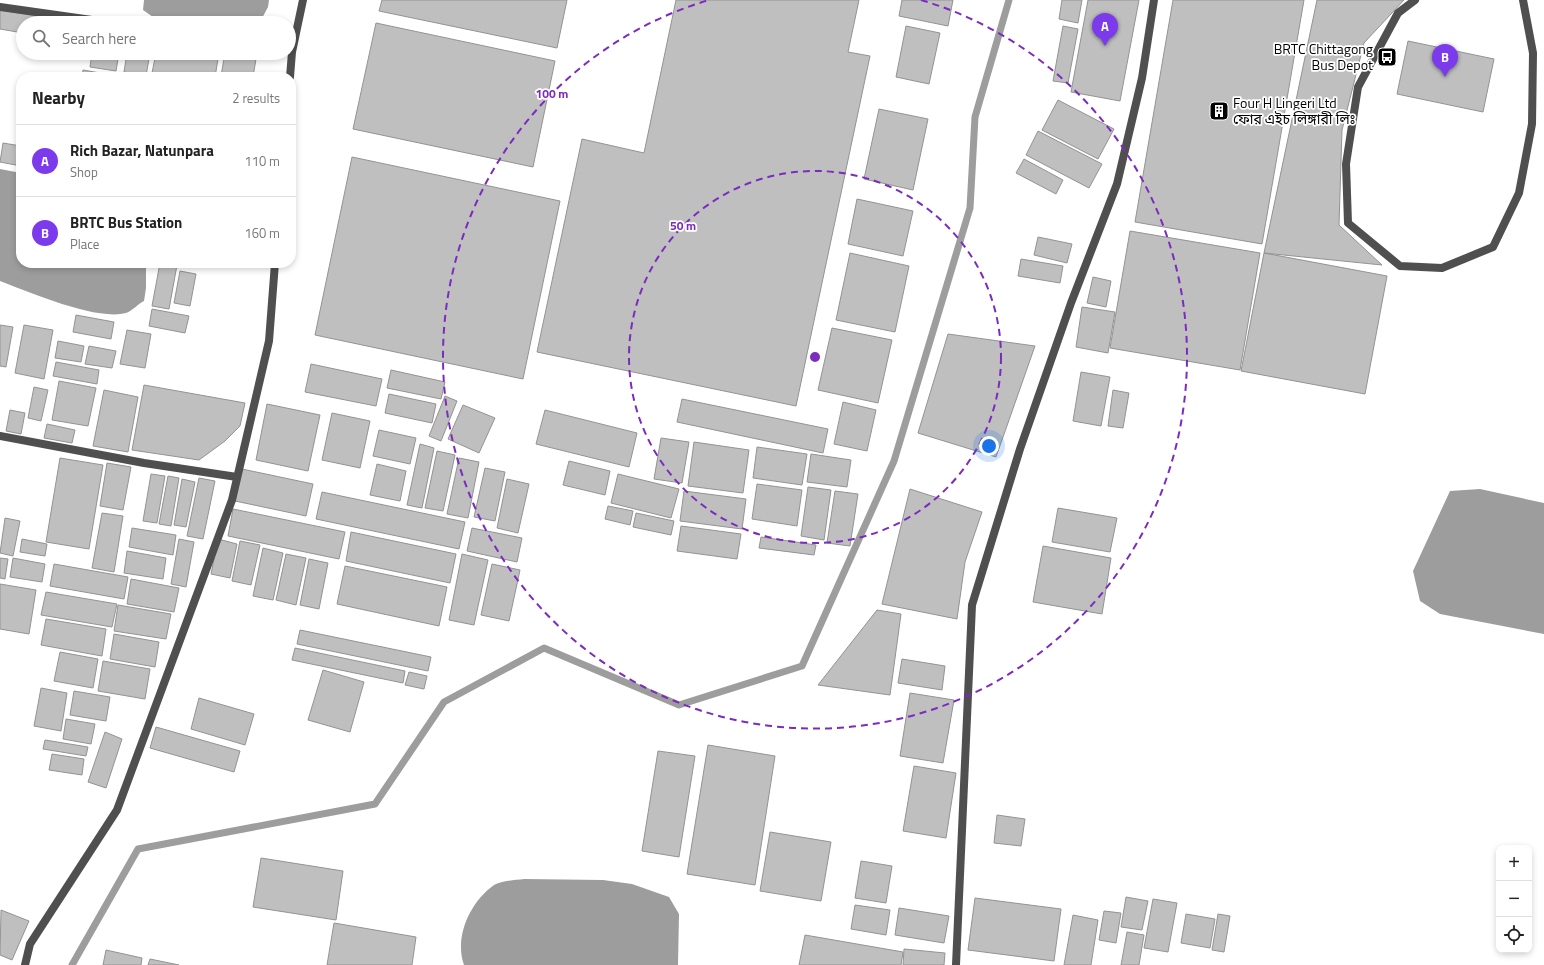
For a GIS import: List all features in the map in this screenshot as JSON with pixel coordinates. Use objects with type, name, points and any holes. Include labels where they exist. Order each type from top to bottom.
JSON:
[{"type":"street","points":[[296,28],[303,0]]},
{"type":"street","points":[[956,965],[972,605],[1026,434],[1071,303],[1117,184],[1142,78],[1154,0]]},
{"type":"street","points":[[1415,0],[1398,13],[1358,87],[1346,164],[1348,223],[1400,266],[1442,268],[1493,247],[1519,193],[1532,124],[1534,53],[1523,0]]},
{"type":"street","points":[[0,7],[64,16]]},
{"type":"street","points":[[290,60],[290,72]]},
{"type":"street","points":[[25,965],[30,944],[117,810],[232,500],[269,341],[275,268]]},
{"type":"street","points":[[0,436],[144,463],[237,477]]},
{"type":"shaded area","points":[[144,0],[269,0],[268,7],[263,16],[152,16],[143,10]]},
{"type":"shaded area","points":[[0,169],[16,172],[16,268],[146,268],[146,288],[144,301],[126,313],[98,313],[81,309],[45,298],[0,281]]},
{"type":"shaded area","points":[[1480,489],[1544,503],[1544,634],[1440,614],[1420,601],[1413,571],[1450,491]]},
{"type":"shaded area","points":[[524,879],[603,880],[632,884],[669,897],[679,914],[678,965],[464,965],[461,954],[461,943],[466,921],[471,910],[485,892],[494,885]]},
{"type":"building","points":[[382,0],[567,0],[557,48],[379,11]]},
{"type":"building","points":[[676,0],[859,0],[848,52],[870,56],[796,406],[537,352],[582,139],[644,153]]},
{"type":"building","points":[[902,0],[953,0],[948,26],[899,16]]},
{"type":"building","points":[[1062,0],[1082,0],[1078,23],[1059,19]]},
{"type":"building","points":[[1088,0],[1139,0],[1120,101],[1071,92]]},
{"type":"building","name":"Four H Lingeri Ltd ফোর এইচ লিঙ্গারী লিঃ","points":[[1173,0],[1304,0],[1262,244],[1135,222]]},
{"type":"building","points":[[1317,0],[1404,0],[1364,43],[1342,130],[1339,225],[1382,265],[1264,253]]},
{"type":"building","points":[[0,10],[37,16],[16,16],[16,32],[0,29]]},
{"type":"building","points":[[376,23],[555,61],[533,167],[353,129]]},
{"type":"building","points":[[906,26],[940,33],[929,84],[896,77]]},
{"type":"building","points":[[1063,26],[1078,29],[1068,83],[1053,81]]},
{"type":"building","points":[[1408,41],[1494,59],[1483,112],[1397,94]]},
{"type":"building","points":[[91,60],[118,60],[116,71],[90,67]]},
{"type":"building","points":[[126,60],[149,60],[147,72],[124,72]]},
{"type":"building","points":[[155,60],[218,60],[216,72],[152,72]]},
{"type":"building","points":[[224,60],[256,60],[254,72],[222,72]]},
{"type":"building","points":[[83,70],[94,72],[83,72]]},
{"type":"building","points":[[1058,100],[1114,129],[1098,159],[1042,130]]},
{"type":"building","points":[[879,109],[928,119],[913,190],[864,179]]},
{"type":"building","points":[[1038,131],[1102,164],[1089,188],[1026,155]]},
{"type":"building","points":[[3,143],[16,145],[16,165],[0,162]]},
{"type":"building","points":[[352,157],[560,201],[523,379],[315,335]]},
{"type":"building","points":[[1024,159],[1063,180],[1056,194],[1016,173]]},
{"type":"building","points":[[857,199],[913,211],[903,256],[848,244]]},
{"type":"building","points":[[1130,231],[1260,253],[1240,370],[1110,348]]},
{"type":"building","points":[[1038,237],[1072,244],[1067,263],[1034,255]]},
{"type":"building","points":[[850,253],[909,266],[895,332],[836,320]]},
{"type":"building","points":[[1264,253],[1387,276],[1365,394],[1241,371]]},
{"type":"building","points":[[1021,259],[1063,266],[1060,283],[1018,276]]},
{"type":"building","points":[[159,268],[176,268],[169,309],[152,306]]},
{"type":"building","points":[[180,271],[196,274],[190,306],[174,303]]},
{"type":"building","points":[[1093,277],[1111,281],[1106,307],[1087,303]]},
{"type":"building","points":[[1082,307],[1115,312],[1108,353],[1076,347]]},
{"type":"building","points":[[152,309],[189,316],[185,333],[149,326]]},
{"type":"building","points":[[76,315],[114,322],[111,339],[73,332]]},
{"type":"building","points":[[0,325],[13,327],[6,367],[0,366]]},
{"type":"building","points":[[24,325],[53,330],[44,379],[15,373]]},
{"type":"building","points":[[832,328],[892,340],[878,403],[818,390]]},
{"type":"building","points":[[127,330],[151,334],[145,368],[120,364]]},
{"type":"building","points":[[948,334],[1035,346],[996,457],[918,433]]},
{"type":"building","points":[[58,341],[84,346],[81,362],[55,358]]},
{"type":"building","points":[[89,346],[116,351],[112,368],[85,364]]},
{"type":"building","points":[[56,362],[99,370],[97,384],[53,376]]},
{"type":"building","points":[[311,364],[382,379],[376,406],[305,392]]},
{"type":"building","points":[[391,370],[445,382],[441,399],[387,388]]},
{"type":"building","points":[[1081,372],[1110,377],[1101,426],[1073,421]]},
{"type":"building","points":[[59,381],[96,388],[88,426],[52,420]]},
{"type":"building","points":[[144,385],[245,403],[240,426],[225,441],[199,460],[132,450]]},
{"type":"building","points":[[34,387],[48,390],[41,421],[28,418]]},
{"type":"building","points":[[104,390],[138,397],[128,452],[93,446]]},
{"type":"building","points":[[1113,390],[1129,393],[1123,428],[1108,426]]},
{"type":"building","points":[[389,394],[436,404],[432,423],[385,413]]},
{"type":"building","points":[[445,396],[457,401],[441,441],[429,436]]},
{"type":"building","points":[[682,399],[828,429],[823,453],[677,422]]},
{"type":"building","points":[[843,402],[876,410],[867,451],[834,444]]},
{"type":"building","points":[[267,404],[320,415],[308,471],[256,460]]},
{"type":"building","points":[[463,405],[495,418],[479,453],[448,439]]},
{"type":"building","points":[[10,410],[25,413],[21,434],[6,431]]},
{"type":"building","points":[[545,410],[637,433],[629,467],[536,444]]},
{"type":"building","points":[[332,413],[370,421],[360,468],[322,460]]},
{"type":"building","points":[[47,424],[75,430],[72,443],[44,438]]},
{"type":"building","points":[[379,430],[416,438],[410,464],[373,456]]},
{"type":"building","points":[[661,438],[689,442],[682,483],[654,479]]},
{"type":"building","points":[[694,442],[749,450],[743,493],[688,486]]},
{"type":"building","points":[[420,444],[434,448],[422,508],[407,505]]},
{"type":"building","points":[[757,447],[807,454],[802,485],[753,478]]},
{"type":"building","points":[[437,451],[455,455],[443,511],[425,508]]},
{"type":"building","points":[[811,454],[851,460],[847,487],[807,482]]},
{"type":"building","points":[[60,458],[103,465],[89,549],[46,542]]},
{"type":"building","points":[[459,458],[479,462],[468,518],[447,514]]},
{"type":"building","points":[[569,461],[610,471],[605,495],[563,485]]},
{"type":"building","points":[[107,463],[131,467],[123,510],[100,506]]},
{"type":"building","points":[[377,464],[406,471],[400,501],[370,495]]},
{"type":"building","points":[[485,468],[505,472],[495,521],[474,517]]},
{"type":"building","points":[[242,469],[313,484],[306,516],[235,501]]},
{"type":"building","points":[[151,474],[165,476],[157,523],[143,521]]},
{"type":"building","points":[[618,474],[679,489],[671,518],[611,503]]},
{"type":"building","points":[[168,476],[179,478],[171,526],[159,524]]},
{"type":"building","points":[[199,478],[215,481],[203,539],[187,536]]},
{"type":"building","points":[[182,479],[195,482],[186,527],[174,525]]},
{"type":"building","points":[[507,479],[529,484],[518,533],[497,528]]},
{"type":"building","points":[[757,484],[802,490],[797,526],[752,519]]},
{"type":"building","points":[[808,487],[831,490],[824,540],[801,536]]},
{"type":"building","points":[[910,489],[982,512],[965,562],[957,619],[882,604]]},
{"type":"building","points":[[684,491],[746,499],[742,529],[680,521]]},
{"type":"building","points":[[835,491],[858,494],[850,546],[827,543]]},
{"type":"building","points":[[322,492],[465,522],[459,549],[316,519]]},
{"type":"building","points":[[608,506],[633,511],[630,525],[605,519]]},
{"type":"building","points":[[1058,508],[1117,518],[1110,552],[1052,542]]},
{"type":"building","points":[[233,509],[345,532],[339,559],[228,536]]},
{"type":"building","points":[[102,513],[123,516],[114,572],[92,568]]},
{"type":"building","points":[[636,513],[674,521],[671,535],[633,527]]},
{"type":"building","points":[[5,518],[20,521],[13,556],[0,553]]},
{"type":"building","points":[[681,526],[741,534],[737,559],[677,551]]},
{"type":"building","points":[[132,528],[176,535],[173,555],[129,547]]},
{"type":"building","points":[[472,528],[522,538],[517,562],[467,551]]},
{"type":"building","points":[[351,532],[456,554],[450,583],[346,561]]},
{"type":"building","points":[[761,537],[816,545],[814,555],[759,548]]},
{"type":"building","points":[[22,539],[47,544],[45,556],[20,552]]},
{"type":"building","points":[[179,539],[194,542],[186,587],[171,584]]},
{"type":"building","points":[[218,539],[237,544],[230,578],[211,574]]},
{"type":"building","points":[[240,541],[260,545],[251,585],[232,581]]},
{"type":"building","points":[[1043,546],[1111,558],[1102,614],[1033,602]]},
{"type":"building","points":[[263,548],[283,553],[273,600],[253,596]]},
{"type":"building","points":[[127,551],[166,558],[163,579],[124,573]]},
{"type":"building","points":[[286,554],[306,558],[296,605],[276,600]]},
{"type":"building","points":[[462,554],[488,560],[474,625],[449,620]]},
{"type":"building","points":[[0,558],[8,559],[5,579],[0,578]]},
{"type":"building","points":[[13,558],[45,564],[42,582],[10,577]]},
{"type":"building","points":[[309,559],[328,563],[319,609],[300,605]]},
{"type":"building","points":[[54,564],[128,577],[124,599],[50,586]]},
{"type":"building","points":[[492,564],[520,570],[509,621],[481,615]]},
{"type":"building","points":[[345,566],[447,587],[439,626],[337,604]]},
{"type":"building","points":[[131,579],[179,588],[174,612],[127,604]]},
{"type":"building","points":[[0,584],[36,590],[29,634],[0,629]]},
{"type":"building","points":[[46,592],[117,604],[112,627],[41,615]]},
{"type":"building","points":[[118,605],[171,614],[166,639],[114,631]]},
{"type":"building","points":[[877,610],[901,614],[890,695],[818,685]]},
{"type":"building","points":[[46,619],[106,629],[102,656],[41,645]]},
{"type":"building","points":[[300,630],[431,657],[428,671],[297,644]]},
{"type":"building","points":[[114,634],[159,642],[155,667],[110,659]]},
{"type":"building","points":[[295,648],[405,671],[403,683],[292,660]]},
{"type":"building","points":[[60,652],[98,659],[93,688],[54,681]]},
{"type":"building","points":[[902,659],[945,666],[942,690],[898,683]]},
{"type":"building","points":[[103,661],[150,669],[145,699],[98,691]]},
{"type":"building","points":[[323,670],[364,682],[350,732],[308,720]]},
{"type":"building","points":[[409,672],[427,676],[424,689],[405,685]]},
{"type":"building","points":[[41,688],[67,693],[61,731],[34,726]]},
{"type":"building","points":[[74,691],[110,697],[106,721],[70,715]]},
{"type":"building","points":[[910,693],[954,700],[943,763],[900,756]]},
{"type":"building","points":[[199,698],[254,714],[245,745],[191,729]]},
{"type":"building","points":[[66,719],[95,724],[91,744],[63,739]]},
{"type":"building","points":[[156,727],[240,751],[234,772],[150,748]]},
{"type":"building","points":[[105,732],[122,739],[106,788],[88,782]]},
{"type":"building","points":[[45,740],[88,747],[86,756],[43,749]]},
{"type":"building","points":[[708,745],[775,756],[755,885],[687,874]]},
{"type":"building","points":[[658,751],[695,756],[679,857],[642,851]]},
{"type":"building","points":[[52,754],[84,759],[82,775],[49,770]]},
{"type":"building","points":[[914,766],[956,773],[946,838],[903,831]]},
{"type":"building","points":[[997,815],[1025,819],[1021,846],[994,843]]},
{"type":"building","points":[[770,832],[831,842],[821,901],[760,891]]},
{"type":"building","points":[[261,858],[343,871],[336,920],[253,907]]},
{"type":"building","points":[[861,861],[892,866],[886,903],[855,898]]},
{"type":"building","points":[[1126,897],[1148,901],[1142,930],[1121,927]]},
{"type":"building","points":[[975,898],[1061,909],[1054,961],[968,950]]},
{"type":"building","points":[[1153,899],[1177,903],[1168,952],[1144,948]]},
{"type":"building","points":[[855,905],[890,910],[886,935],[851,929]]},
{"type":"building","points":[[899,908],[949,916],[944,943],[895,935]]},
{"type":"building","points":[[1,910],[29,921],[12,960],[0,955]]},
{"type":"building","points":[[1104,911],[1121,913],[1116,943],[1099,940]]},
{"type":"building","points":[[1186,914],[1215,919],[1210,948],[1181,943]]},
{"type":"building","points":[[1218,914],[1230,916],[1224,952],[1212,950]]},
{"type":"building","points":[[1073,915],[1098,920],[1091,965],[1064,965]]},
{"type":"building","points":[[334,923],[416,937],[412,965],[327,965]]},
{"type":"building","points":[[1127,932],[1144,935],[1139,965],[1121,965]]},
{"type":"building","points":[[805,935],[903,952],[901,965],[799,965]]},
{"type":"building","points":[[904,949],[945,953],[944,965],[903,965]]},
{"type":"building","points":[[106,950],[142,958],[141,965],[103,965]]},
{"type":"building","points":[[150,959],[179,965],[148,965]]},
{"type":"waterway","points":[[72,965],[138,849],[375,804],[444,702],[544,648],[679,705],[802,666],[894,461],[970,208],[975,117],[1009,0]]},
{"type":"place","name":"Rich Bazar, Natunpara","points":[[1105,46]]},
{"type":"place","name":"BRTC Chittagong Bus Depot","points":[[1387,57]]},
{"type":"place","name":"BRTC Bus Station","points":[[1445,77]]},
{"type":"place","name":"Four H Lingeri Ltd ফোর এইচ লিঙ্গারী লিঃ","points":[[1219,111]]}]
